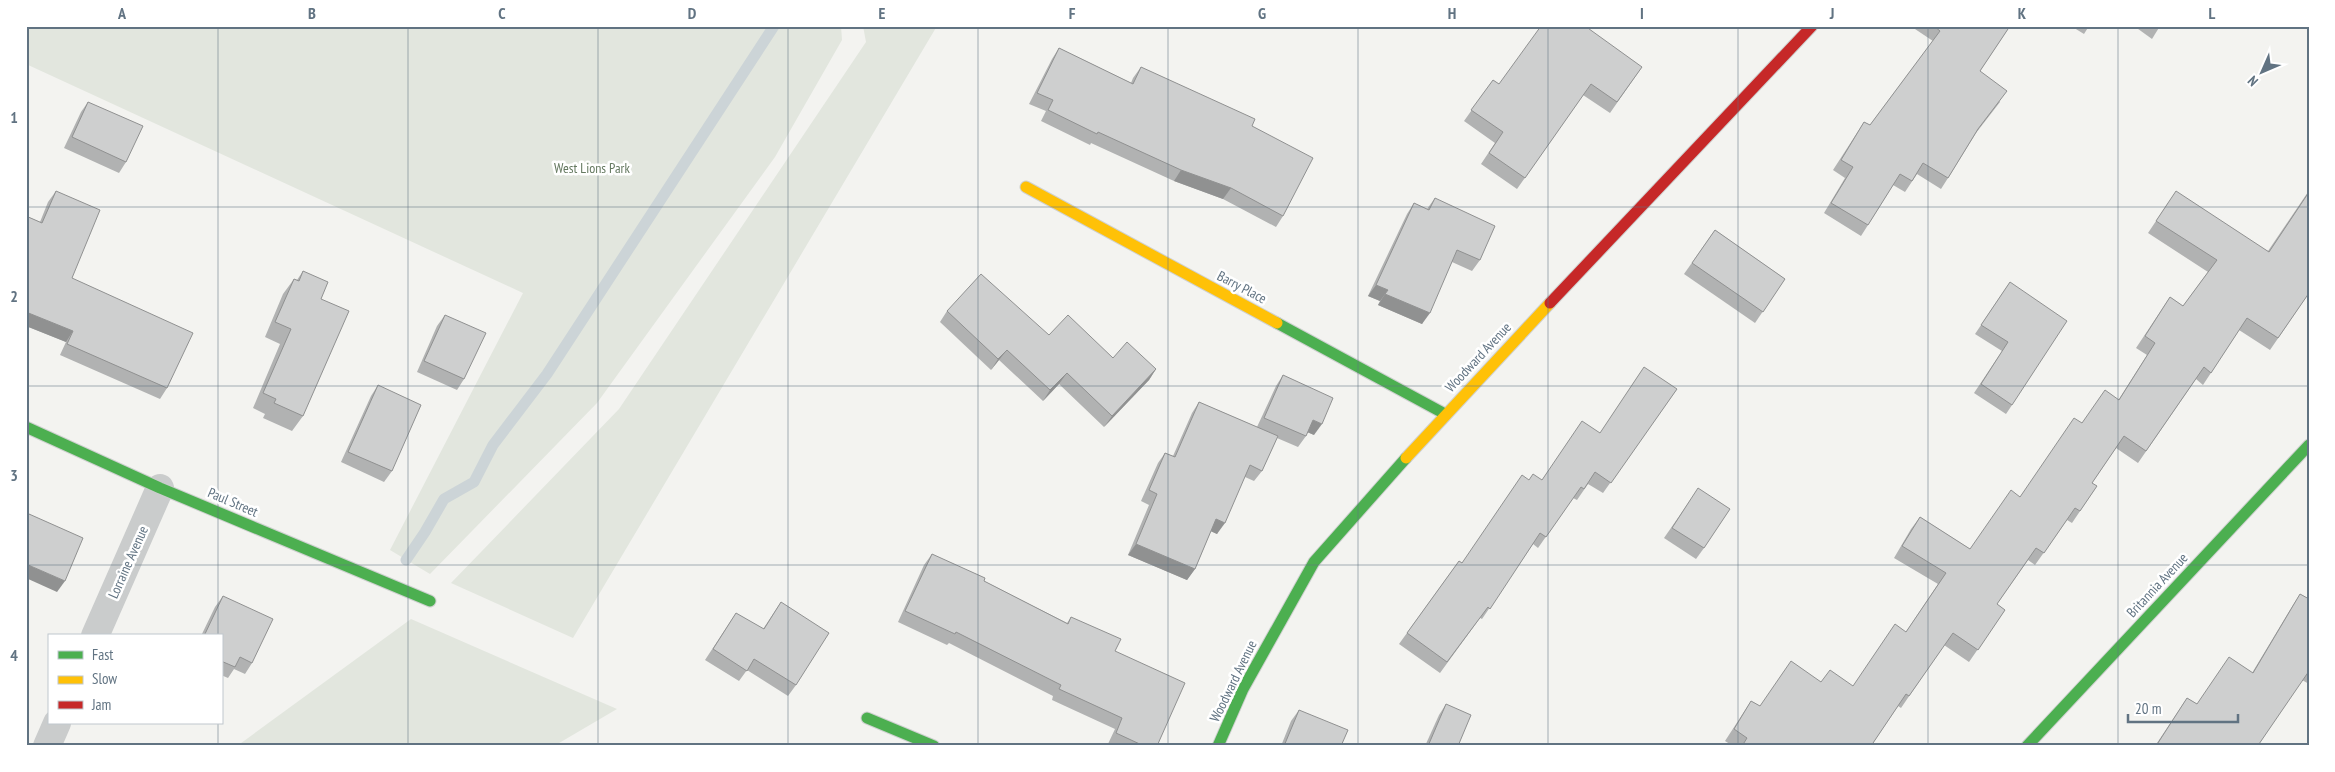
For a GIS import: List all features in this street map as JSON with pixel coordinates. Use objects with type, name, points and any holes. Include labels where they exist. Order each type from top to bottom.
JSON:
[{"type":"street","name":"Woodward Avenue","points":[[1218,746],[1243,689],[1314,562],[1445,414],[1812,26]]},
{"type":"street","name":"Barry Place","points":[[1026,187],[1445,414]]},
{"type":"street","name":"Paul Street","points":[[26,427],[160,488],[430,601]]},
{"type":"street","name":"Britannia Avenue","points":[[2027,746],[2309,445]]},
{"type":"street","name":"Lorraine Avenue","points":[[96,634],[160,488]]},
{"type":"street","points":[[867,718],[934,746]]},
{"type":"street","points":[[47,746],[57,724]]},
{"type":"green space","name":"West Lions Park","points":[[26,26],[841,26],[842,40],[775,157],[597,403],[430,574],[390,550],[523,293],[26,64]]},
{"type":"green space","points":[[863,26],[937,26],[573,638],[451,583],[619,409],[866,42]]},
{"type":"green space","points":[[411,619],[617,709],[554,746],[237,746]]},
{"type":"building","points":[[1541,26],[1585,26],[1642,67],[1617,102],[1591,84],[1525,178],[1489,153],[1503,132],[1471,110],[1493,80],[1499,84]]},
{"type":"building","points":[[1934,26],[2010,26],[1980,71],[2007,91],[1978,129],[1948,178],[1923,163],[1912,181],[1900,174],[1868,225],[1831,203],[1853,167],[1841,160],[1864,122],[1870,125],[1940,31]]},
{"type":"building","points":[[1059,48],[1133,84],[1141,67],[1255,119],[1252,126],[1313,158],[1283,216],[1231,188],[1181,170],[1098,132],[1097,134],[1048,110],[1053,100],[1037,93]]},
{"type":"building","points":[[88,102],[143,126],[126,162],[72,137]]},
{"type":"building","points":[[56,191],[100,210],[72,278],[193,333],[167,388],[67,344],[73,331],[26,312],[26,216],[42,223]]},
{"type":"building","points":[[2176,191],[2269,252],[2309,192],[2309,293],[2278,338],[2247,318],[2211,373],[2204,367],[2146,451],[2124,436],[2092,483],[2097,486],[2080,511],[2075,508],[2044,553],[2036,548],[1997,604],[2005,610],[1978,650],[1953,633],[1909,696],[1906,694],[1871,746],[1742,746],[1747,738],[1734,729],[1751,701],[1760,706],[1791,661],[1821,682],[1830,670],[1853,686],[1895,624],[1906,632],[1946,573],[1902,546],[1920,517],[1970,549],[2011,490],[2020,497],[2074,418],[2082,423],[2105,390],[2119,400],[2155,343],[2145,336],[2170,297],[2183,306],[2217,260],[2156,221]]},
{"type":"building","points":[[1435,198],[1495,226],[1480,260],[1457,250],[1430,313],[1385,294],[1388,290],[1376,285],[1414,203],[1429,210]]},
{"type":"building","points":[[1715,230],[1785,279],[1763,312],[1692,263]]},
{"type":"building","points":[[303,271],[328,282],[321,299],[349,311],[303,416],[274,403],[276,399],[263,393],[291,329],[275,322],[294,279],[299,281]]},
{"type":"building","points":[[981,274],[1049,335],[1068,315],[1113,358],[1127,342],[1156,369],[1112,416],[1067,373],[1050,390],[1007,350],[998,359],[947,311]]},
{"type":"building","points":[[2010,282],[2067,321],[2012,405],[1981,384],[2008,342],[1981,325]]},
{"type":"building","points":[[445,315],[486,333],[464,379],[424,361]]},
{"type":"building","points":[[1644,367],[1677,389],[1611,483],[1595,472],[1584,489],[1581,487],[1546,537],[1540,533],[1490,609],[1488,607],[1447,662],[1407,633],[1459,561],[1462,563],[1522,475],[1529,480],[1533,474],[1542,480],[1582,421],[1600,433]]},
{"type":"building","points":[[1283,375],[1333,398],[1322,424],[1313,420],[1306,436],[1264,418]]},
{"type":"building","points":[[378,385],[421,405],[392,471],[348,452]]},
{"type":"building","points":[[1199,402],[1278,436],[1262,471],[1250,465],[1225,523],[1216,519],[1195,569],[1136,544],[1157,494],[1149,490],[1165,453],[1175,457]]},
{"type":"building","points":[[1698,488],[1730,509],[1704,548],[1672,528]]},
{"type":"building","points":[[29,514],[83,538],[65,581],[26,564],[26,516]]},
{"type":"building","points":[[932,554],[985,578],[984,581],[1068,624],[1071,617],[1121,639],[1115,651],[1185,683],[1157,746],[1144,746],[1116,733],[1122,718],[1059,689],[1061,685],[956,632],[955,634],[905,611]]},
{"type":"building","points":[[2300,594],[2309,599],[2309,671],[2259,744],[2261,746],[2156,746],[2187,698],[2197,704],[2229,657],[2253,673]]},
{"type":"building","points":[[223,596],[273,619],[252,663],[240,657],[235,667],[222,661],[222,634],[205,634]]},
{"type":"building","points":[[781,602],[829,633],[796,685],[754,659],[747,671],[713,649],[736,613],[764,629]]},
{"type":"building","points":[[1446,704],[1471,715],[1458,746],[1428,746]]},
{"type":"building","points":[[1299,710],[1348,730],[1341,746],[1284,746]]},
{"type":"waterway","points":[[406,560],[444,499],[474,482],[493,445],[547,374],[774,26]]},
{"type":"traffic: fast","points":[[1277,323],[1445,414]]},
{"type":"traffic: fast","points":[[26,427],[160,488],[430,601]]},
{"type":"traffic: fast","points":[[2027,746],[2309,445]]},
{"type":"traffic: fast","points":[[1218,746],[1243,689],[1314,562],[1406,458]]},
{"type":"traffic: fast","points":[[867,718],[934,746]]},
{"type":"traffic: slow","points":[[1026,187],[1277,323]]},
{"type":"traffic: slow","points":[[1406,458],[1550,303]]},
{"type":"traffic: jam","points":[[1550,303],[1812,26]]}]
